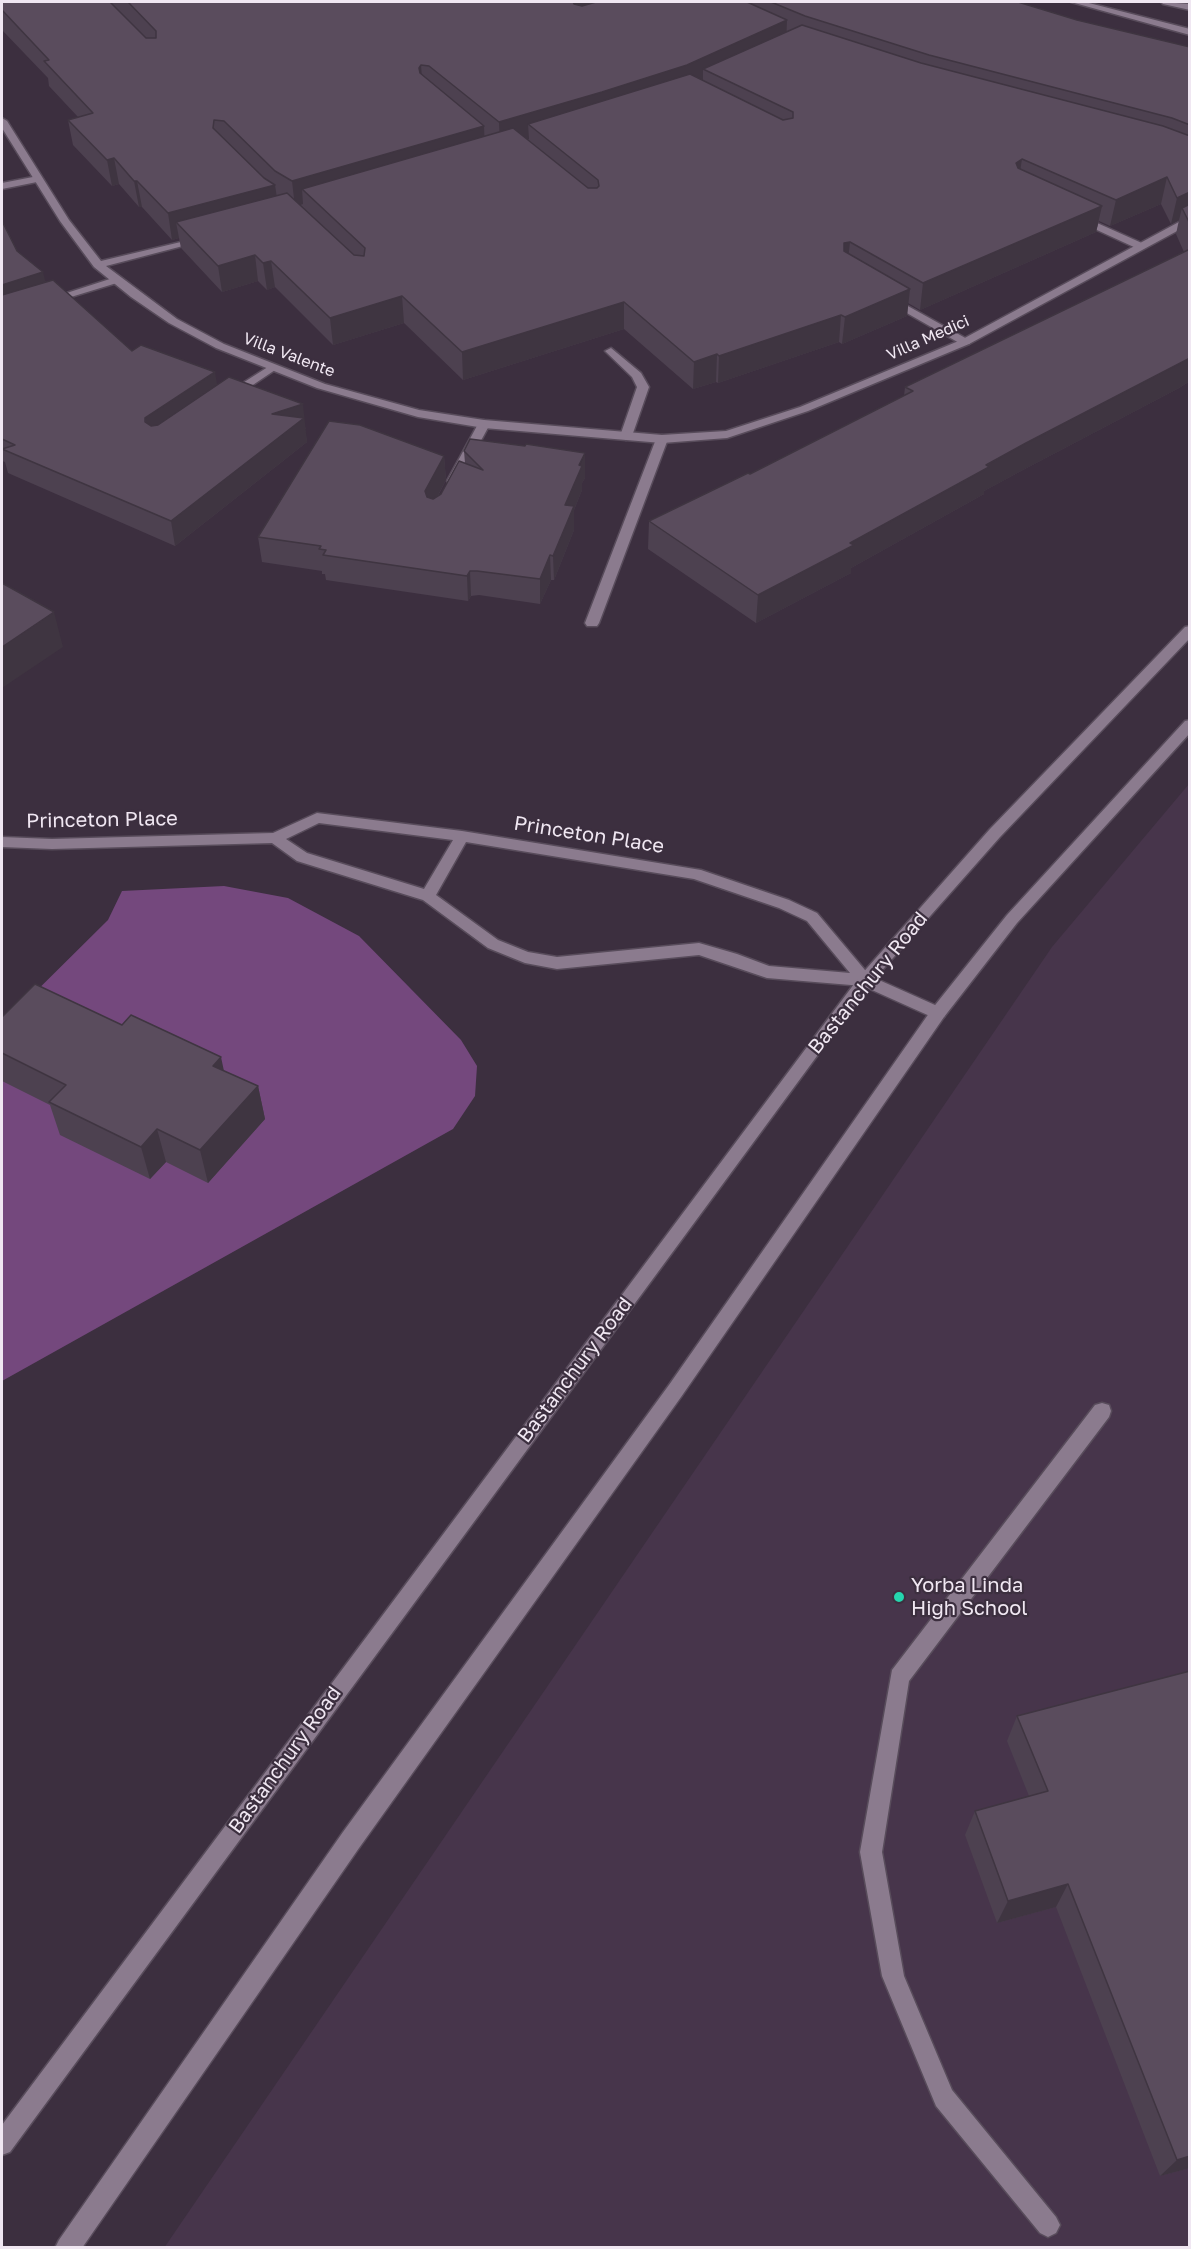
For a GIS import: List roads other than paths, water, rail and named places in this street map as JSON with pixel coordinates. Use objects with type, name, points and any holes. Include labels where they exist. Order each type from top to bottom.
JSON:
[{"type":"street","points":[[1076,2],[1190,32]]},
{"type":"street","points":[[1166,2],[1190,7]]},
{"type":"street","name":"Villa Valente","points":[[2,121],[65,221],[98,265],[173,321],[220,346],[321,386],[418,413],[484,424],[662,439]]},
{"type":"street","points":[[2,186],[38,179]]},
{"type":"street","points":[[1069,213],[1140,246]]},
{"type":"street","name":"Villa Medici","points":[[662,439],[727,434],[804,409],[965,342],[1190,219]]},
{"type":"street","points":[[98,265],[213,235]]},
{"type":"street","points":[[36,305],[116,280]]},
{"type":"street","points":[[876,291],[965,342]]},
{"type":"street","points":[[611,351],[638,375],[643,387],[626,436]]},
{"type":"street","points":[[224,400],[271,368]]},
{"type":"street","points":[[446,496],[484,424]]},
{"type":"street","points":[[592,623],[662,439]]},
{"type":"street","name":"Bastanchury Road","points":[[2,2144],[865,980],[994,832],[1190,630]]},
{"type":"street","points":[[67,2247],[351,1840],[675,1390],[938,1013],[1012,919],[1190,724]]},
{"type":"street","name":"Princeton Place","points":[[2,842],[52,844],[275,838],[317,818],[462,836],[696,874],[784,904],[812,917],[865,980]]},
{"type":"street","points":[[428,896],[462,836]]},
{"type":"street","name":"Princeton Place","points":[[275,838],[302,857],[428,896],[493,944],[525,957],[557,963],[699,949],[732,958],[767,972],[865,980],[938,1013]]},
{"type":"street","points":[[1048,2224],[944,2098],[893,1976],[871,1852],[899,1677],[1102,1411]]},
{"type":"place","name":"Yorba Linda High School","points":[[899,1597]]}]
